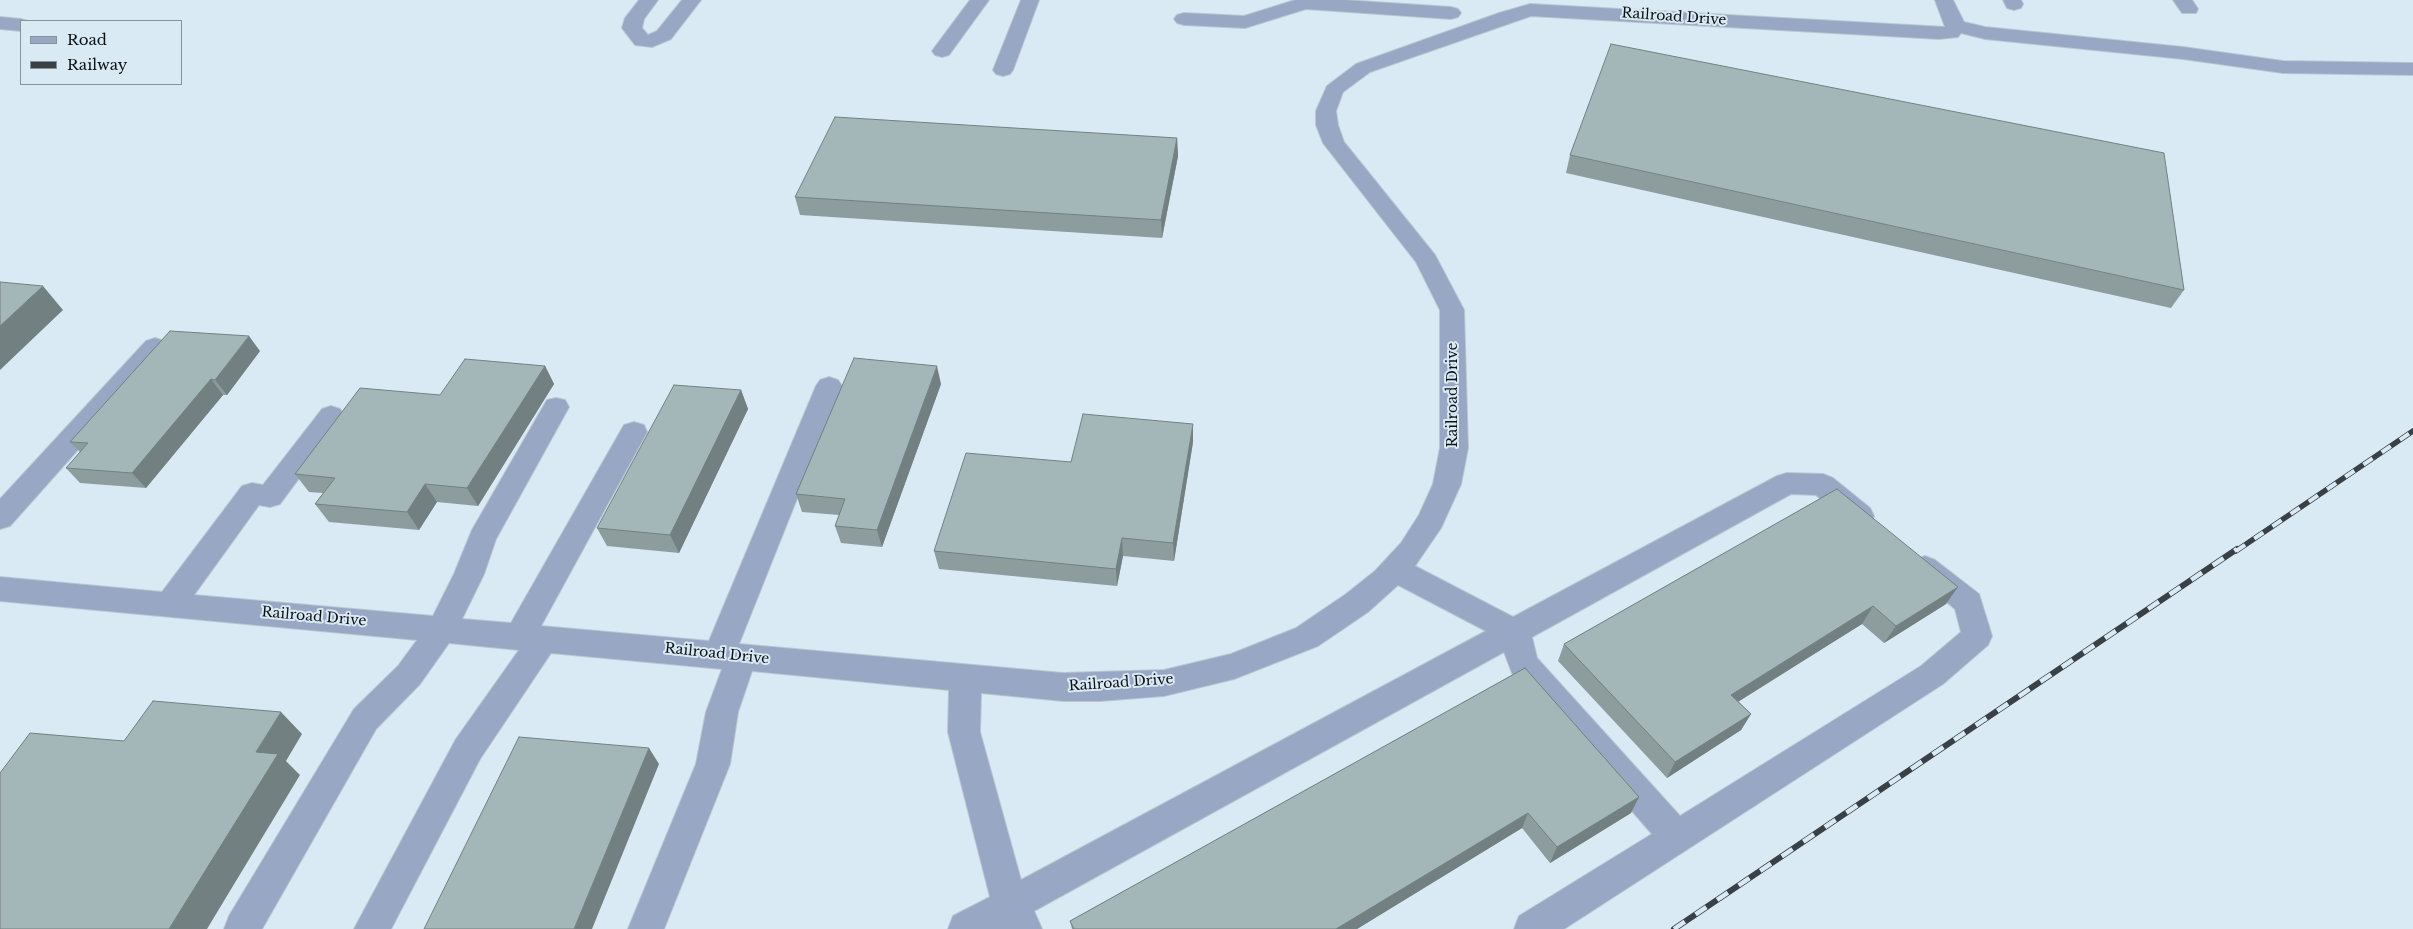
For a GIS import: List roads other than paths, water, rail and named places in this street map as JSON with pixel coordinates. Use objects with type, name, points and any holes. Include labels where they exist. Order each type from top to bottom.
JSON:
[{"type":"street","points":[[650,0],[635,18],[632,28],[642,41],[652,41],[664,35],[692,0]]},
{"type":"street","points":[[942,51],[980,0]]},
{"type":"street","points":[[1003,70],[1030,0]]},
{"type":"street","points":[[1944,0],[1956,26],[1985,33],[2173,52],[2283,67],[2413,69]]},
{"type":"street","points":[[1184,19],[1245,22],[1305,3],[1460,14]]},
{"type":"street","name":"Railroad Drive","points":[[0,589],[1063,687],[1164,683],[1200,675],[1267,654],[1307,637],[1358,603],[1411,551],[1431,520],[1447,484],[1454,448],[1452,310],[1427,260],[1334,143],[1326,125],[1326,111],[1334,90],[1363,68],[1460,14],[1560,10],[1939,33],[1950,33],[1956,26]]},
{"type":"street","points":[[0,23],[20,25]]},
{"type":"street","points":[[0,518],[155,347]]},
{"type":"street","points":[[646,929],[713,764],[731,656],[829,386]]},
{"type":"street","points":[[242,929],[365,719],[409,676],[442,629],[469,574],[482,538],[556,407]]},
{"type":"street","points":[[170,604],[252,494],[270,496],[331,416]]},
{"type":"street","points":[[372,929],[468,749],[532,637],[634,432]]},
{"type":"street","points":[[966,929],[1017,917],[1515,632],[1787,483],[1823,485],[1968,603],[1977,636],[1932,675],[1532,929]]},
{"type":"street","points":[[1394,569],[1515,632],[1523,664],[1677,837]]},
{"type":"street","points":[[965,678],[964,732],[1017,917]]},
{"type":"railway","points":[[2236,551],[2413,431]]},
{"type":"railway","points":[[1674,929],[2237,549]]}]
